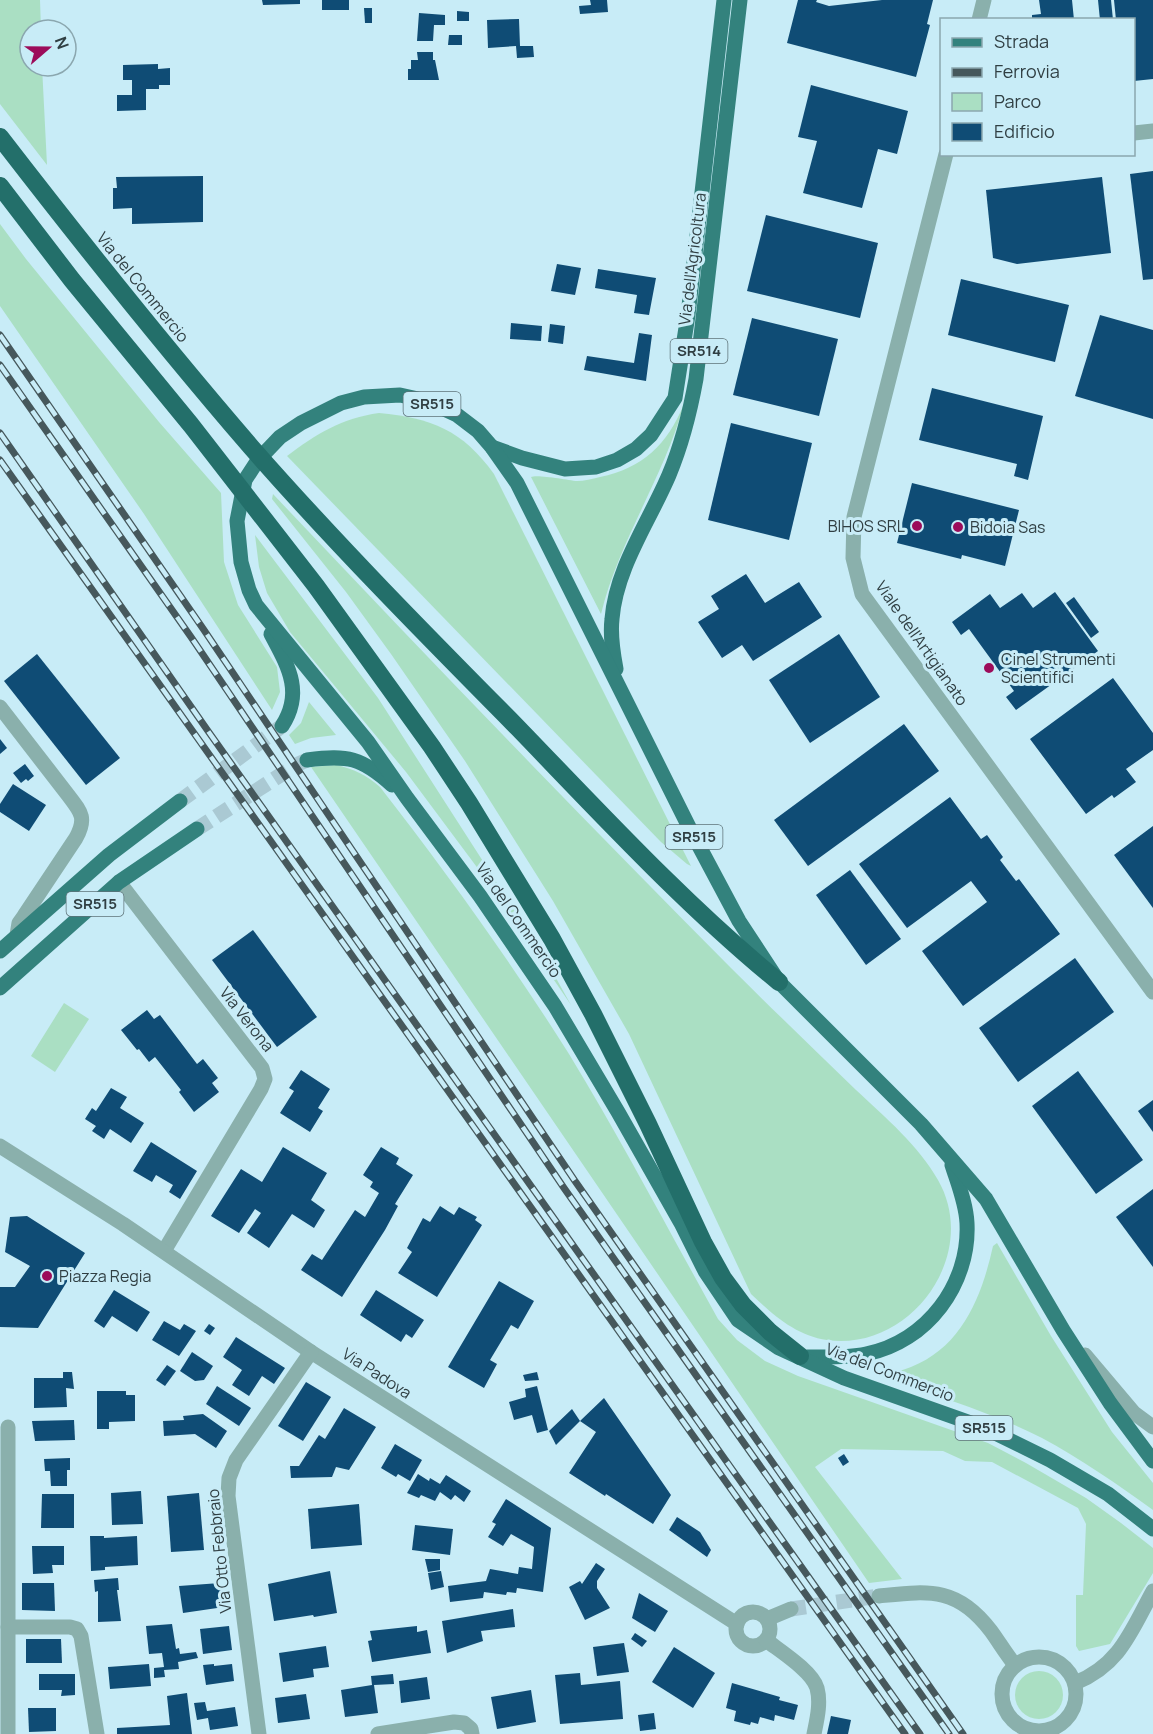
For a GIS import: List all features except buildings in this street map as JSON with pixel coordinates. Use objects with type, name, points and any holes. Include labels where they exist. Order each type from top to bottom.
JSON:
[{"type":"highway","name":"Via del Commercio","points":[[0,137],[114,284],[246,441],[385,593],[597,810],[736,947],[779,982]]},
{"type":"highway","name":"Via del Commercio","points":[[0,186],[72,280],[191,425],[316,586],[385,680],[469,803],[552,939],[603,1034],[703,1242],[723,1278],[743,1305],[770,1332],[800,1356]]},
{"type":"main road","name":"Via dell'Agricoltura","points":[[491,446],[522,458],[565,469],[596,467],[617,460],[636,449],[651,435],[675,398],[690,295],[724,0]]},
{"type":"main road","name":"Via dell'Agricoltura","points":[[619,687],[612,646],[611,622],[617,588],[628,559],[669,476],[680,448],[696,379],[740,0]]},
{"type":"main road","name":"Via del Commercio","points":[[1153,1461],[1110,1403],[1063,1330],[986,1199],[921,1124],[779,982],[739,921],[517,483],[491,446],[478,431],[457,415],[427,401],[400,395],[352,400],[324,410],[280,437],[258,460],[245,480],[237,521],[241,562],[256,604],[368,742],[480,896],[555,1006],[681,1223],[705,1271],[738,1320],[779,1348],[844,1378],[985,1428],[1050,1460],[1108,1494],[1153,1529]]},
{"type":"main road","name":"SR515","points":[[256,604],[287,664],[293,690],[293,702],[282,726]]},
{"type":"main road","name":"SR515","points":[[308,760],[336,756],[353,760],[375,771],[407,798]]},
{"type":"main road","name":"SR515","points":[[0,951],[110,855],[180,801]]},
{"type":"main road","name":"SR515","points":[[0,988],[119,882],[197,829]]},
{"type":"main road","name":"Via del Commercio","points":[[800,1356],[868,1354],[914,1334],[940,1309],[960,1273],[967,1238],[966,1210],[949,1156]]},
{"type":"street","points":[[980,18],[984,0]]},
{"type":"street","points":[[1135,134],[1153,131]]},
{"type":"street","name":"Viale dell'Artigianato","points":[[945,156],[854,517],[852,558],[862,594],[1153,992]]},
{"type":"street","points":[[0,707],[78,808],[83,820],[76,838],[24,916],[17,935]]},
{"type":"street","name":"Via Verona","points":[[119,882],[261,1068],[265,1079],[164,1251]]},
{"type":"street","name":"Via Padova","points":[[0,1146],[164,1251],[311,1352],[737,1624]]},
{"type":"street","points":[[1063,1330],[1134,1413],[1153,1427]]},
{"type":"street","name":"Via Otto Febbraio","points":[[259,1734],[228,1496],[229,1478],[236,1460],[311,1352]]},
{"type":"street","points":[[8,1427],[4,1496],[8,1734]]},
{"type":"street","points":[[879,1596],[926,1591],[949,1596],[968,1606],[990,1629],[1015,1665]]},
{"type":"street","points":[[1075,1683],[1102,1669],[1114,1658],[1153,1591]]},
{"type":"street","points":[[767,1619],[791,1609]]},
{"type":"street","points":[[750,1612],[758,1613],[767,1619],[770,1631],[766,1640],[760,1645],[752,1646],[744,1643],[739,1637],[737,1624],[743,1616],[750,1612]]},
{"type":"street","points":[[8,1628],[70,1627],[77,1629],[81,1636],[97,1734]]},
{"type":"street","points":[[766,1640],[808,1674],[817,1686],[819,1703],[814,1734]]},
{"type":"street","points":[[1047,1658],[1059,1663],[1069,1672],[1075,1683],[1074,1709],[1056,1728],[1034,1733],[1020,1727],[1004,1709],[1001,1697],[1002,1685],[1007,1674],[1025,1659],[1047,1658]]},
{"type":"street","points":[[378,1734],[454,1722],[464,1722],[472,1734]]},
{"type":"green space","points":[[0,0],[40,0],[41,18],[18,18],[18,78],[43,78],[47,165],[0,104]]},
{"type":"green space","points":[[0,224],[159,422],[221,493],[224,562],[238,605],[277,667],[280,692],[272,710],[144,514],[0,306]]},
{"type":"green space","points":[[684,404],[665,457],[619,560],[601,614],[531,477],[582,481],[629,468],[641,461],[661,443]]},
{"type":"green space","points":[[379,413],[415,418],[444,429],[470,447],[494,474],[691,866],[661,842],[287,456],[330,428],[366,415]]},
{"type":"green space","points":[[273,494],[615,851],[746,983],[901,1132],[921,1155],[938,1180],[949,1209],[950,1238],[944,1267],[930,1293],[910,1314],[885,1331],[857,1340],[827,1340],[795,1329],[751,1294],[629,1034],[553,901],[465,761],[346,592],[272,499]]},
{"type":"green space","points":[[255,535],[378,698],[542,953],[571,1005],[479,870],[406,772],[290,632],[267,593],[259,567]]},
{"type":"green space","points":[[309,702],[336,735],[311,738],[295,744],[289,735],[301,723]]},
{"type":"green space","points":[[336,765],[360,773],[380,787],[501,952],[589,1087],[718,1319],[737,1340],[765,1361],[798,1376],[988,1443],[1086,1498],[1153,1548],[1153,1573],[1110,1644],[1079,1651],[1076,1646],[1076,1595],[1083,1595],[1086,1524],[1078,1508],[992,1462],[965,1461],[943,1451],[841,1449],[815,1467],[902,1579],[869,1583],[311,767]]},
{"type":"green space","points":[[64,1003],[89,1019],[55,1072],[31,1056]]},
{"type":"green space","points":[[997,1243],[1051,1336],[1112,1432],[1153,1483],[1153,1510],[1099,1472],[1042,1438],[985,1413],[888,1380],[884,1375],[908,1368],[929,1358],[944,1347],[956,1333],[976,1301],[993,1246]]},
{"type":"green space","points":[[1034,1671],[1044,1671],[1056,1678],[1063,1690],[1063,1700],[1056,1712],[1044,1719],[1034,1719],[1019,1708],[1015,1700],[1015,1690],[1026,1675]]},
{"type":"tunnel","points":[[180,801],[282,726]]},
{"type":"tunnel","points":[[197,829],[307,760]]},
{"type":"tunnel","points":[[791,1609],[879,1596]]},
{"type":"railway","points":[[0,335],[204,630],[575,1181],[963,1734]]},
{"type":"railway","points":[[0,365],[191,637],[564,1188],[949,1734]]},
{"type":"railway","points":[[0,433],[208,731],[920,1734]]},
{"type":"railway","points":[[0,460],[905,1734]]},
{"type":"place","name":"BIHOS SRL","points":[[917,526]]},
{"type":"place","name":"Bidoia Sas","points":[[958,527]]},
{"type":"place","name":"Cinel Strumenti Scientifici","points":[[989,668]]},
{"type":"place","name":"Piazza Regia","points":[[47,1276]]}]
